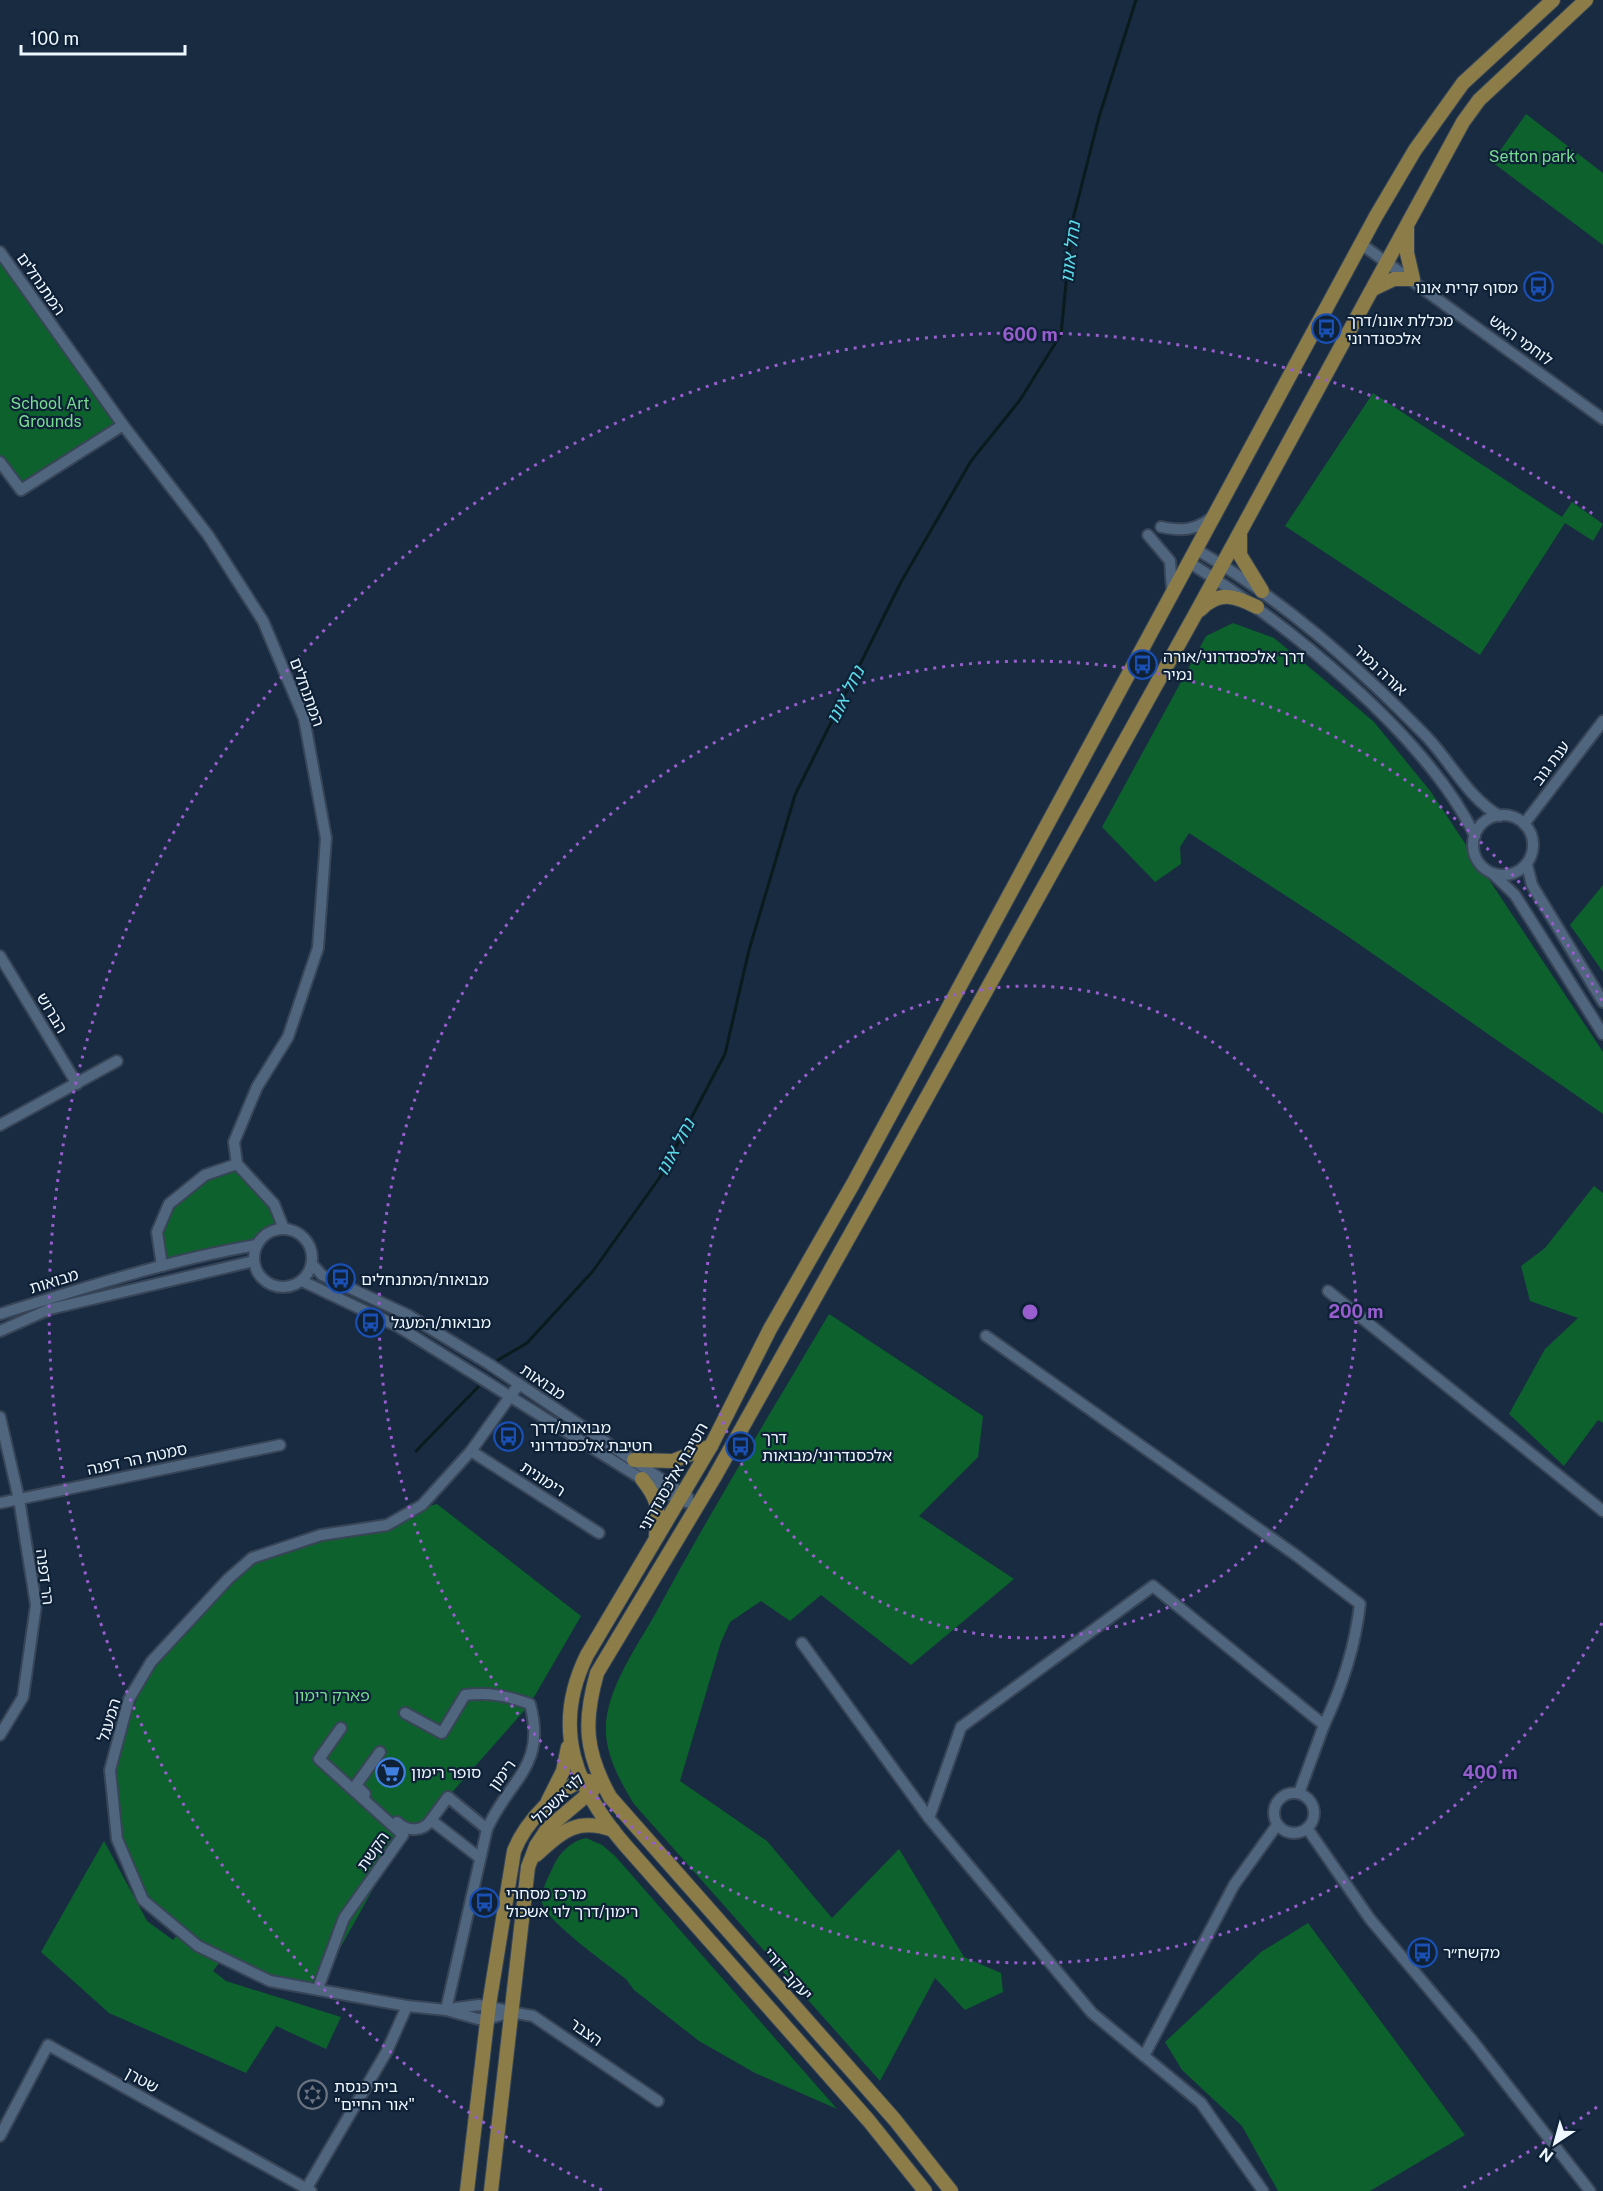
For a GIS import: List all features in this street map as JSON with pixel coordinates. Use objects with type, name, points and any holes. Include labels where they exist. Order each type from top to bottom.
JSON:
[{"type":"main road","name":"חטיבת אלכסנדרוני","points":[[589,1796],[574,1763],[570,1732],[569,1714],[578,1672],[711,1446],[770,1329],[853,1184],[1414,150],[1463,83],[1553,0]]},
{"type":"main road","points":[[600,1780],[588,1737],[589,1701],[605,1655],[698,1505],[872,1196],[1196,613],[1463,122],[1479,100],[1586,0]]},
{"type":"main road","points":[[1372,289],[1394,279],[1413,279],[1407,253],[1407,227]]},
{"type":"main road","points":[[1240,530],[1240,555],[1262,591]]},
{"type":"main road","points":[[1196,613],[1220,596],[1237,597],[1257,607]]},
{"type":"main road","points":[[634,1460],[673,1461],[711,1446]]},
{"type":"main road","points":[[642,1479],[655,1494],[657,1503],[655,1540]]},
{"type":"main road","points":[[543,1808],[563,1771],[570,1732]]},
{"type":"main road","name":"לוי אשכול","points":[[467,2191],[488,2012],[514,1851],[525,1830],[543,1808],[581,1781],[600,1780]]},
{"type":"main road","name":"לוי אשכול","points":[[491,2191],[523,1891],[530,1861],[548,1828],[589,1796],[600,1780]]},
{"type":"main road","name":"יעקב דורי","points":[[600,1780],[634,1828],[895,2120],[951,2191]]},
{"type":"main road","points":[[589,1796],[613,1830],[869,2121],[926,2191]]},
{"type":"main road","points":[[530,1861],[574,1826],[593,1825],[613,1830]]},
{"type":"street","name":"לוחמי האש","points":[[1361,244],[1413,279],[1603,419]]},
{"type":"street","name":"המתנחלים","points":[[0,252],[123,425],[208,535],[263,621],[304,718],[326,838],[318,948],[288,1037],[257,1087],[238,1129],[234,1142],[237,1164]]},
{"type":"street","points":[[0,462],[21,490],[123,425]]},
{"type":"street","points":[[1161,527],[1186,531],[1197,528],[1216,514]]},
{"type":"street","points":[[1149,535],[1170,561],[1173,581],[1170,599]]},
{"type":"street","name":"אורה נמיר","points":[[1197,550],[1262,591],[1324,639],[1371,681],[1431,741],[1487,809],[1500,816]]},
{"type":"street","name":"אורה נמיר","points":[[1190,563],[1257,607],[1358,693],[1414,748],[1450,791],[1475,836]]},
{"type":"street","name":"ענת גוב","points":[[1524,824],[1603,721]]},
{"type":"street","points":[[1603,1002],[1532,885],[1527,865],[1533,843],[1524,824],[1509,816],[1500,816],[1484,822],[1475,836],[1476,858],[1515,895],[1603,1034]]},
{"type":"street","points":[[1493,874],[1508,875],[1527,865]]},
{"type":"street","name":"הברוש","points":[[0,956],[77,1084]]},
{"type":"street","points":[[0,1125],[117,1061]]},
{"type":"street","points":[[162,1266],[157,1232],[169,1204],[205,1175],[237,1164],[274,1204],[284,1229]]},
{"type":"street","points":[[284,1229],[300,1234],[306,1240],[312,1256],[312,1264],[302,1281],[294,1285],[277,1286],[262,1277],[254,1261],[257,1245],[270,1232],[284,1229]]},
{"type":"street","name":"מבואות","points":[[0,1314],[46,1298],[162,1266],[257,1245]]},
{"type":"street","name":"מבואות","points":[[0,1331],[50,1309],[254,1261]]},
{"type":"street","name":"מבואות","points":[[312,1264],[322,1275],[408,1315],[519,1384],[634,1460],[681,1496]]},
{"type":"street","name":"מבואות","points":[[302,1281],[399,1327],[642,1479],[698,1505]]},
{"type":"street","points":[[1328,1291],[1603,1511]]},
{"type":"street","points":[[987,1336],[1297,1556],[1360,1604],[1356,1637],[1344,1684],[1324,1725],[1299,1793]]},
{"type":"street","name":"המעגל","points":[[510,2012],[408,2006],[270,1981],[198,1946],[143,1900],[117,1839],[110,1770],[129,1699],[151,1662],[228,1579],[252,1558],[321,1535],[387,1525],[422,1505],[471,1451],[519,1384]]},
{"type":"street","name":"הר דפנה","points":[[0,1417],[19,1500],[36,1605],[23,1697],[0,1735]]},
{"type":"street","name":"סמטת הר דפנה","points":[[0,1503],[280,1444]]},
{"type":"street","name":"רימונית","points":[[471,1451],[599,1533]]},
{"type":"street","points":[[929,1818],[961,1727],[1153,1586],[1324,1725]]},
{"type":"street","points":[[802,1643],[929,1818],[1092,2013],[1201,2103],[1263,2191]]},
{"type":"street","name":"רימון","points":[[405,1713],[442,1733],[465,1695],[493,1693],[530,1704],[535,1740],[527,1768],[494,1812],[487,1828],[446,2010]]},
{"type":"street","name":"הקשת","points":[[318,1988],[344,1918],[403,1835],[319,1759],[341,1728]]},
{"type":"street","points":[[380,1752],[356,1785],[402,1827],[419,1829],[432,1820],[448,1797],[487,1828]]},
{"type":"street","points":[[1291,1793],[1299,1793],[1309,1799],[1314,1810],[1312,1823],[1296,1833],[1289,1832],[1277,1825],[1274,1812],[1279,1799],[1291,1793]]},
{"type":"street","points":[[432,1820],[480,1858]]},
{"type":"street","points":[[1144,2056],[1234,1885],[1277,1825]]},
{"type":"street","points":[[1307,1828],[1370,1919],[1472,2040],[1590,2191]]},
{"type":"street","points":[[307,2190],[387,2051],[408,2006]]},
{"type":"street","name":"הצבר","points":[[510,2012],[524,2013],[542,2020],[658,2101]]},
{"type":"street","name":"שטרן","points":[[0,2136],[48,2045],[307,2190]]},
{"type":"green space","name":"Setton park","points":[[1526,114],[1603,173],[1603,245],[1492,162]]},
{"type":"green space","name":"School Art Grounds","points":[[0,257],[123,425],[21,490],[0,461]]},
{"type":"green space","points":[[1373,393],[1562,517],[1572,502],[1603,524],[1593,541],[1565,523],[1480,655],[1285,526]]},
{"type":"green space","points":[[1233,623],[1274,638],[1374,722],[1431,792],[1603,1052],[1603,1114],[1340,931],[1189,833],[1180,847],[1181,864],[1155,882],[1102,827],[1206,636]]},
{"type":"green space","points":[[1603,885],[1603,972],[1570,925]]},
{"type":"green space","points":[[237,1164],[274,1204],[284,1229],[270,1232],[257,1245],[162,1266],[157,1232],[169,1204],[205,1175]]},
{"type":"green space","points":[[1594,1186],[1603,1193],[1603,1423],[1598,1420],[1564,1466],[1509,1414],[1545,1349],[1578,1318],[1530,1301],[1521,1266],[1545,1248]]},
{"type":"green space","points":[[829,1314],[983,1416],[978,1457],[919,1516],[1014,1579],[911,1665],[821,1595],[790,1621],[761,1601],[730,1622],[721,1642],[680,1781],[767,1841],[832,1918],[899,1849],[964,1957],[1001,1973],[1003,1992],[965,2010],[935,1978],[880,2081],[634,1804],[612,1762],[606,1739],[610,1701],[628,1660]]},
{"type":"green space","name":"פארק רימון","points":[[437,1504],[581,1616],[530,1704],[448,1797],[431,1820],[403,1835],[318,1988],[270,1981],[223,1958],[213,1971],[226,1981],[341,2017],[326,2049],[276,2026],[246,2073],[109,2013],[41,1952],[104,1841],[147,1921],[173,1940],[180,1931],[143,1900],[117,1839],[110,1770],[151,1662],[252,1558]]},
{"type":"green space","points":[[586,1838],[602,1845],[615,1856],[837,2109],[755,2073],[699,2041],[634,1990],[626,1979],[554,1920],[542,1902],[545,1884],[562,1852],[575,1842]]},
{"type":"green space","points":[[1308,1923],[1465,2135],[1370,2191],[1278,2191],[1242,2126],[1182,2070],[1165,2042],[1261,1952]]},
{"type":"waterway","name":"נחל אונו","points":[[498,1360],[527,1343],[593,1271],[660,1177],[725,1054],[749,950],[795,795],[901,582],[971,461],[1020,400],[1061,334],[1072,223],[1099,117],[1136,0]]},
{"type":"waterway","name":"נחל אונו","points":[[416,1451],[478,1387]]},
{"type":"place","name":"מסוף קרית אונו","points":[[1539,287]]},
{"type":"place","name":"מכללת אונו/דרך אלכסנדרוני","points":[[1326,329]]},
{"type":"place","name":"דרך אלכסנדרוני/אורה נמיר","points":[[1142,665]]},
{"type":"place","name":"מבואות/המתנחלים","points":[[340,1279]]},
{"type":"place","name":"מבואות/המעגל","points":[[370,1322]]},
{"type":"place","name":"מבואות/דרך חטיבת אלכסנדרוני","points":[[509,1436]]},
{"type":"place","name":"דרך אלכסנדרוני/מבואות","points":[[741,1446]]},
{"type":"place","name":"סופר רימון","points":[[390,1772]]},
{"type":"place","name":"מרכז מסחרי רימון/דרך לוי אשכול","points":[[485,1902]]},
{"type":"place","name":"מקשח״ר","points":[[1422,1952]]},
{"type":"place","name":"בית כנסת \"אור החיים\"","points":[[313,2095]]}]
